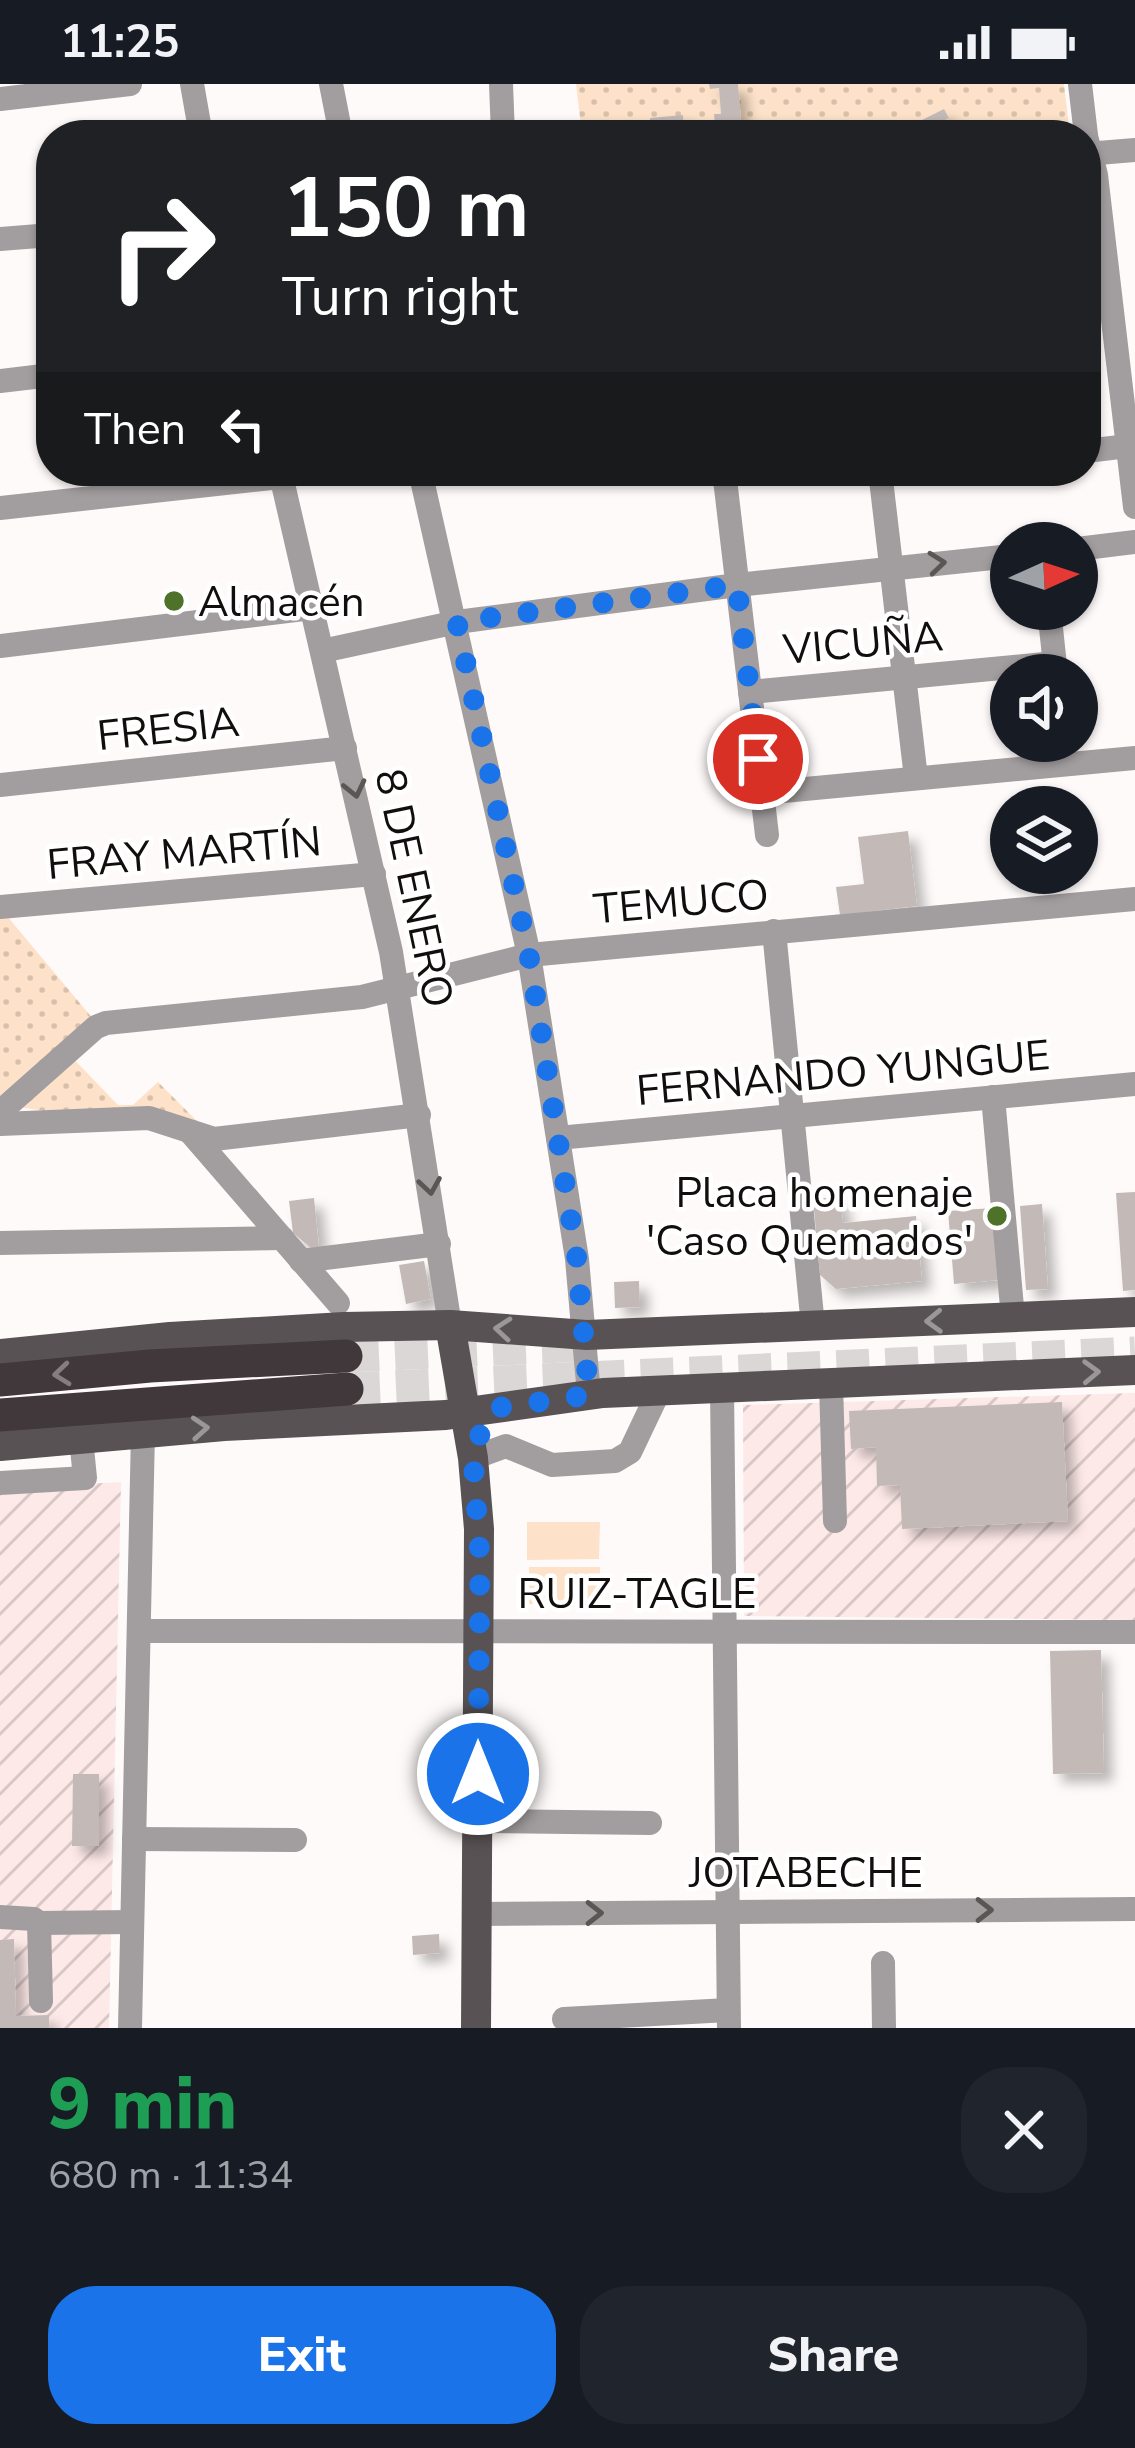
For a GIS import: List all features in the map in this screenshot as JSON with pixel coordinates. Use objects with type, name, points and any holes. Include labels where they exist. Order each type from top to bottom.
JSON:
[{"type":"highway","points":[[0,1380],[150,1366],[346,1372],[0,1415]]},
{"type":"main road","points":[[0,1354],[170,1337],[450,1325],[586,1335],[1135,1312]]},
{"type":"main road","points":[[450,1325],[473,1458],[479,1529],[476,2028]]},
{"type":"main road","points":[[0,1447],[143,1432],[464,1413],[659,1390],[1135,1370]]},
{"type":"main road","points":[[473,1458],[482,1428],[495,1408]]},
{"type":"street","points":[[0,99],[130,84]]},
{"type":"street","points":[[192,84],[198,120]]},
{"type":"street","points":[[331,84],[338,120]]},
{"type":"street","points":[[501,84],[502,120]]},
{"type":"street","points":[[1080,84],[1084,120]]},
{"type":"street","points":[[1101,146],[1135,150]]},
{"type":"street","points":[[1101,210],[1124,318],[1135,507]]},
{"type":"street","points":[[0,239],[36,236]]},
{"type":"street","points":[[0,381],[36,377]]},
{"type":"street","points":[[1101,449],[1128,446]]},
{"type":"street","points":[[0,508],[182,486]]},
{"type":"street","name":"8 DE ENERO","points":[[284,486],[398,988],[450,1325]]},
{"type":"street","points":[[424,486],[529,955],[586,1335],[589,1395]]},
{"type":"street","points":[[726,486],[767,835]]},
{"type":"street","points":[[888,486],[891,568],[916,778]]},
{"type":"street","points":[[1098,546],[1135,542]]},
{"type":"street","points":[[322,651],[457,622],[990,558]]},
{"type":"street","points":[[0,646],[312,608]]},
{"type":"street","name":"VICUÑA","points":[[750,692],[990,672]]},
{"type":"street","name":"FRESIA","points":[[0,785],[345,748]]},
{"type":"street","points":[[1098,755],[1135,758]]},
{"type":"street","points":[[762,793],[916,778],[1008,762]]},
{"type":"street","name":"FRAY MARTÍN","points":[[0,907],[374,874]]},
{"type":"street","name":"TEMUCO","points":[[0,1112],[96,1027],[129,1019],[362,997],[529,955],[1135,899]]},
{"type":"street","points":[[774,931],[813,1326]]},
{"type":"street","name":"FERNANDO YUNGUE","points":[[559,1138],[1135,1084]]},
{"type":"street","points":[[993,1097],[1013,1318]]},
{"type":"street","points":[[0,1124],[149,1118],[214,1139],[419,1115]]},
{"type":"street","points":[[190,1132],[338,1303]]},
{"type":"street","points":[[0,1244],[282,1238]]},
{"type":"street","points":[[302,1261],[439,1244]]},
{"type":"street","points":[[831,1383],[835,1521]]},
{"type":"street","points":[[563,2019],[728,2019],[722,1388]]},
{"type":"street","points":[[473,1458],[506,1446],[552,1465],[614,1461],[630,1452],[659,1390]]},
{"type":"street","points":[[130,2028],[143,1432]]},
{"type":"street","points":[[0,1483],[85,1478],[82,1438]]},
{"type":"street","name":"RUIZ-TAGLE","points":[[140,1631],[1135,1632]]},
{"type":"street","points":[[478,1821],[650,1823]]},
{"type":"street","points":[[134,1839],[296,1840]]},
{"type":"street","name":"JOTABECHE","points":[[478,1914],[1135,1909]]},
{"type":"street","points":[[0,1917],[39,1923],[132,1922]]},
{"type":"street","points":[[39,1923],[40,2001]]},
{"type":"street","points":[[883,1963],[884,2028]]},
{"type":"shaded area","points":[[576,84],[1064,84],[1068,120],[580,120]]},
{"type":"shaded area","points":[[0,916],[7,916],[94,1020],[64,1049],[118,1105],[133,1105],[158,1082],[203,1127],[0,1104]]},
{"type":"shaded area","points":[[1135,1393],[1135,1620],[744,1616],[743,1405]]},
{"type":"shaded area","points":[[121,1482],[109,2028],[0,2028],[0,1489]]},
{"type":"shaded area","points":[[527,1522],[600,1522],[599,1559],[527,1560]]},
{"type":"shaded area","points":[[529,1567],[600,1567],[600,1604],[529,1604]]},
{"type":"building","points":[[709,84],[738,84],[741,120],[715,120],[714,114],[721,114],[719,88],[710,89]]},
{"type":"building","points":[[944,109],[949,118],[945,120],[922,120]]},
{"type":"building","points":[[683,115],[683,120],[650,120]]},
{"type":"building","points":[[908,831],[917,906],[840,915],[836,887],[864,884],[858,837]]},
{"type":"building","points":[[1135,1192],[1135,1290],[1123,1291],[1116,1193]]},
{"type":"building","points":[[840,1197],[843,1223],[916,1216],[922,1281],[836,1289],[820,1275],[813,1199]]},
{"type":"building","points":[[314,1198],[319,1247],[311,1248],[293,1233],[289,1201]]},
{"type":"building","points":[[1042,1204],[1048,1289],[1026,1290],[1020,1206]]},
{"type":"building","points":[[993,1208],[999,1280],[954,1284],[948,1211]]},
{"type":"building","points":[[424,1261],[431,1299],[406,1304],[399,1265]]},
{"type":"building","points":[[639,1281],[640,1307],[615,1308],[614,1282]]},
{"type":"building","points":[[1062,1402],[1068,1521],[902,1529],[900,1485],[877,1486],[876,1447],[851,1449],[849,1411]]},
{"type":"building","points":[[1101,1650],[1104,1773],[1053,1774],[1050,1651]]},
{"type":"building","points":[[73,1774],[99,1774],[99,1846],[72,1846]]},
{"type":"building","points":[[439,1934],[440,1953],[413,1955],[412,1936]]},
{"type":"building","points":[[14,1939],[16,2016],[49,2015],[49,2028],[0,2028],[0,1940]]},
{"type":"tunnel","points":[[346,1356],[588,1345]]},
{"type":"tunnel","points":[[347,1389],[1135,1353]]},
{"type":"place","name":"Almacén","points":[[174,601]]},
{"type":"place","name":"Placa homenaje 'Caso Quemados'","points":[[997,1216]]},
{"type":"route","points":[[478,1774],[480,1557],[473,1458],[477,1443],[495,1408],[589,1395],[577,1259],[529,955],[457,622],[737,585],[758,759]]}]
